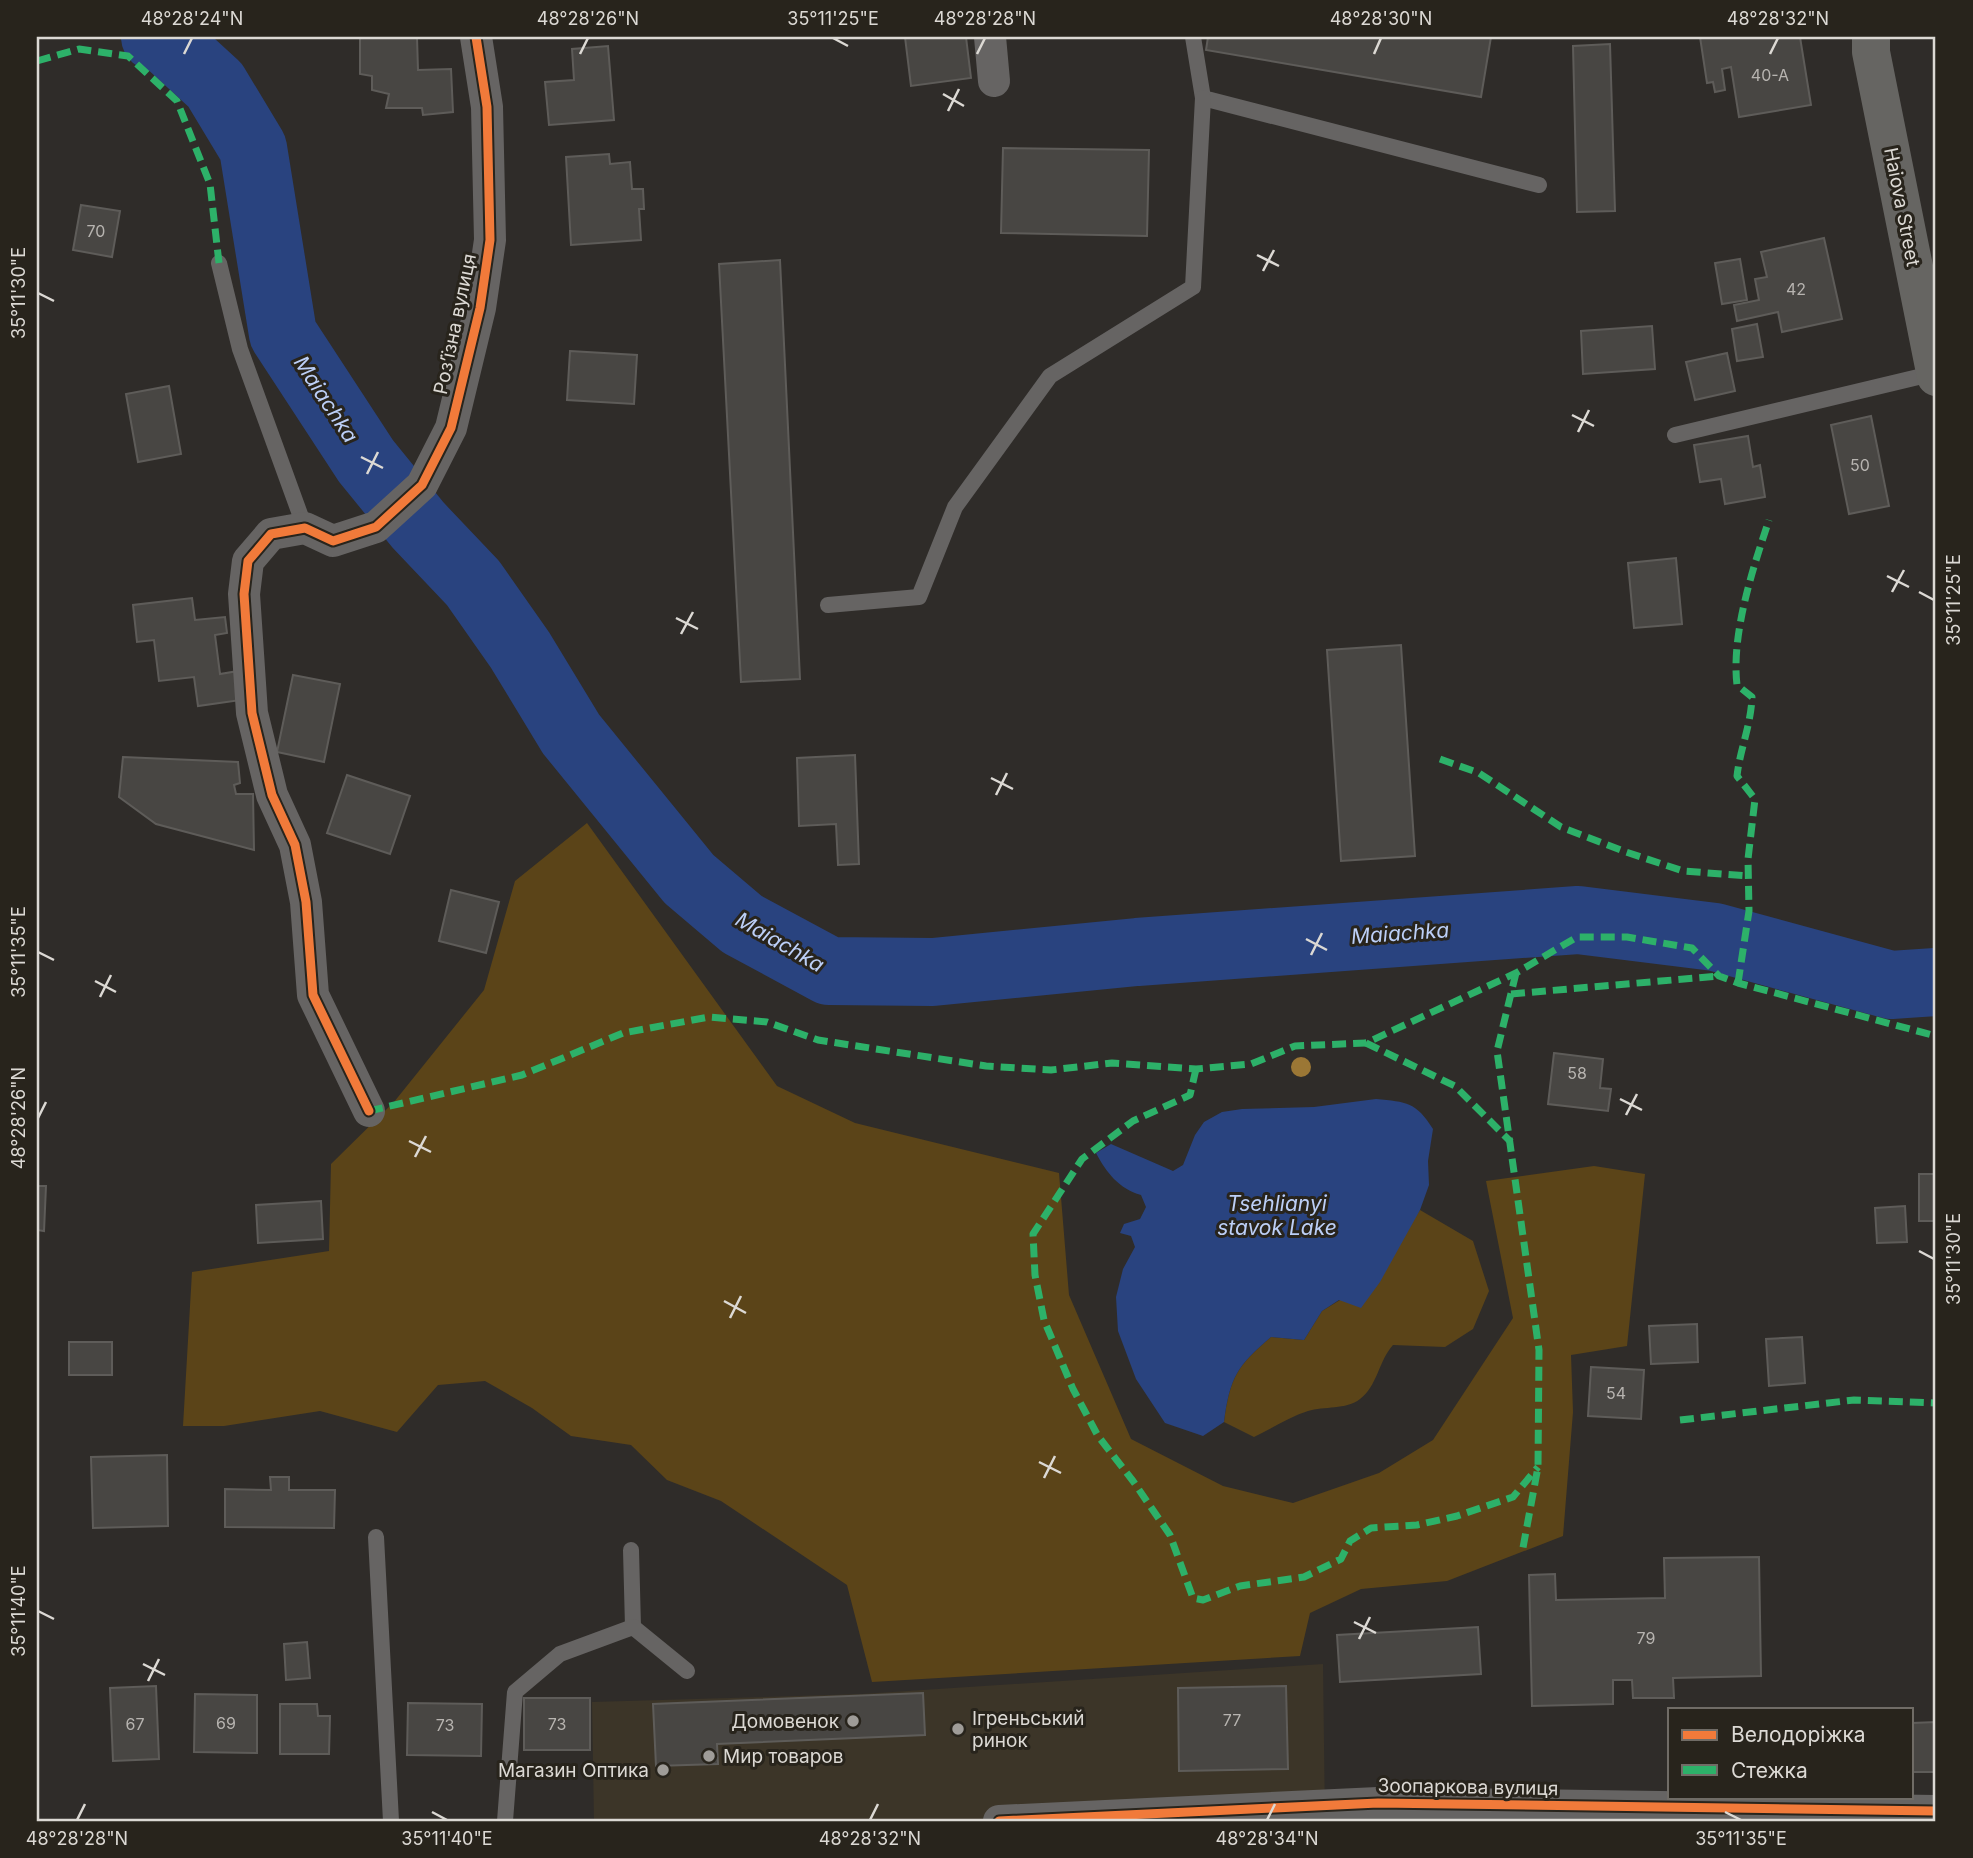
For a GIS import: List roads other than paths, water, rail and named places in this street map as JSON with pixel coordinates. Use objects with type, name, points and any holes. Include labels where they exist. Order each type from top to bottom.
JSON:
[{"type":"main road","name":"Haiova Street","points":[[1871,37],[1871,52],[1936,374]]},
{"type":"street","name":"Розʼїзна вулиця","points":[[305,528],[333,541],[376,527],[422,485],[451,428],[480,308],[490,240],[487,107],[476,37]]},
{"type":"street","points":[[990,37],[994,81]]},
{"type":"street","points":[[305,528],[271,534],[248,561],[244,594],[253,713],[272,795],[295,845],[306,902],[313,995],[369,1111]]},
{"type":"street","name":"Зоопаркова вулиця","points":[[999,1821],[1378,1812],[1929,1814]]},
{"type":"lane","points":[[828,605],[919,597],[955,507],[1050,376],[1193,287],[1203,98],[1193,37]]},
{"type":"lane","points":[[1203,98],[1539,185]]},
{"type":"lane","points":[[219,263],[240,349],[305,528]]},
{"type":"lane","points":[[1675,435],[1936,374]]},
{"type":"lane","points":[[376,1537],[391,1821]]},
{"type":"lane","points":[[631,1550],[632,1627]]},
{"type":"lane","points":[[632,1627],[687,1671]]},
{"type":"lane","points":[[505,1821],[515,1692],[560,1654],[632,1627]]},
{"type":"water","name":"Tsehlianyi stavok Lake","points":[[1376,1099],[1396,1101],[1416,1108],[1433,1129],[1428,1161],[1429,1185],[1420,1210],[1380,1282],[1361,1308],[1339,1300],[1322,1311],[1304,1340],[1271,1337],[1250,1356],[1237,1373],[1229,1394],[1224,1422],[1203,1436],[1165,1423],[1136,1379],[1118,1331],[1116,1297],[1123,1269],[1135,1247],[1131,1236],[1120,1233],[1124,1224],[1140,1219],[1146,1207],[1141,1195],[1126,1189],[1114,1179],[1096,1153],[1111,1144],[1173,1171],[1183,1165],[1195,1135],[1204,1122],[1222,1112],[1314,1107]]},
{"type":"waterway","name":"Maiachka","points":[[155,37],[167,41],[215,85],[253,148],[283,334],[366,461],[418,525],[473,583],[520,650],[571,734],[689,879],[742,924],[829,971],[933,972],[1137,952],[1578,920],[1715,937],[1891,985],[1936,982]]},
{"type":"place","name":"Домовенок","points":[[853,1721]]},
{"type":"place","name":"Ігреньський ринок","points":[[958,1729]]},
{"type":"place","name":"Мир товаров","points":[[709,1756]]},
{"type":"place","name":"Магазин Оптика","points":[[663,1770]]}]
